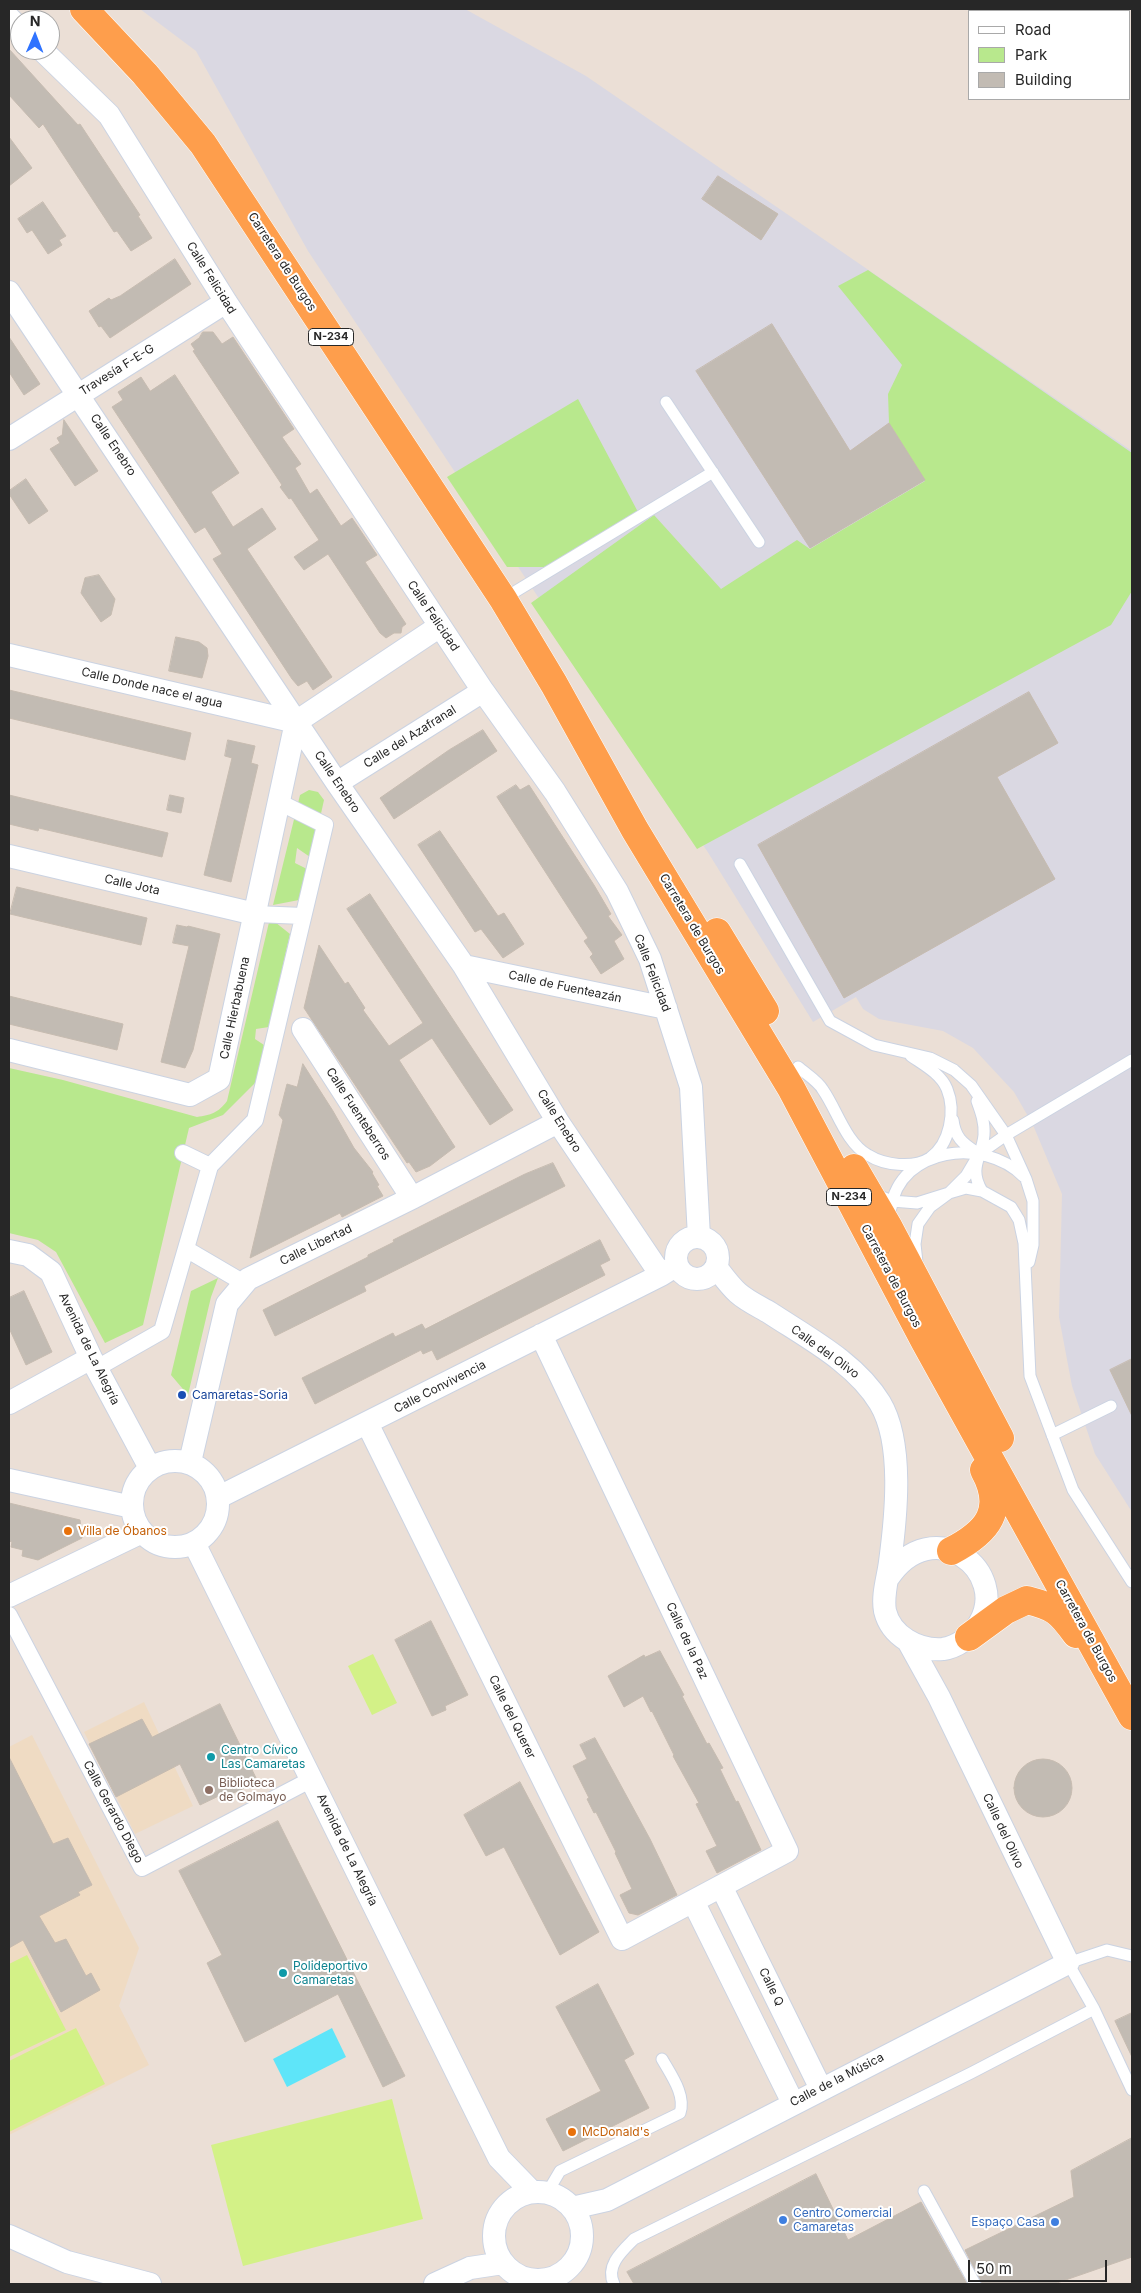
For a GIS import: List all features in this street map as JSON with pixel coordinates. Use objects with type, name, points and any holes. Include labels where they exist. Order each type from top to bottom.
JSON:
[{"type":"highway","name":"Carretera de Burgos","points":[[84,9],[145,74],[203,144],[502,598],[554,684],[635,830],[732,990],[794,1078],[867,1191],[890,1213],[962,1366],[1108,1640],[1132,1706]]},
{"type":"highway","name":"Carretera de Burgos","points":[[554,684],[742,969],[925,1342],[1077,1613],[1132,1706]]},
{"type":"highway","points":[[794,1078],[844,1214],[991,1482],[994,1509],[985,1528],[939,1550]]},
{"type":"highway","points":[[958,1643],[1006,1610],[1027,1600],[1052,1607],[1066,1619],[1132,1706]]},
{"type":"street","name":"Calle Felicidad","points":[[52,60],[109,115],[226,302],[483,691],[555,792],[618,892],[650,959],[690,1087],[698,1237]]},
{"type":"street","name":"Calle Enebro","points":[[9,292],[79,394],[337,783],[464,966],[558,1122],[669,1270]]},
{"type":"street","name":"Travesía F-E-G","points":[[9,439],[226,302]]},
{"type":"street","points":[[296,722],[440,626]]},
{"type":"street","name":"Calle Donde nace el agua","points":[[9,655],[296,722]]},
{"type":"street","name":"Calle del Azafranal","points":[[337,783],[483,691]]},
{"type":"street","name":"Calle Hierbabuena","points":[[9,1050],[190,1095],[219,1080],[296,722]]},
{"type":"street","points":[[9,1403],[162,1331],[210,1166],[255,1120],[325,825],[279,802]]},
{"type":"street","name":"Calle Jota","points":[[9,856],[255,914]]},
{"type":"street","points":[[255,914],[303,916]]},
{"type":"street","name":"Calle de Fuenteazán","points":[[464,966],[666,1008]]},
{"type":"street","name":"Calle Fuenteberros","points":[[303,1029],[412,1198]]},
{"type":"street","name":"Calle Libertad","points":[[190,1462],[227,1304],[248,1279],[412,1198],[558,1122]]},
{"type":"street","points":[[183,1153],[210,1166]]},
{"type":"street","points":[[698,1237],[711,1242],[715,1248],[718,1254],[716,1267],[711,1274],[696,1279],[669,1270],[680,1246],[685,1241],[698,1237]]},
{"type":"street","points":[[186,1249],[244,1283]]},
{"type":"street","name":"Avenida de La Alegría","points":[[9,1251],[28,1255],[51,1272],[94,1363],[150,1468]]},
{"type":"street","name":"Calle del Olivo","points":[[716,1267],[738,1293],[814,1342],[863,1380],[881,1404],[894,1440],[896,1522],[888,1578]]},
{"type":"street","name":"Calle Convivencia","points":[[219,1498],[669,1270]]},
{"type":"street","name":"Calle de la Paz","points":[[541,1335],[787,1851],[693,1901]]},
{"type":"street","name":"Calle del Querer","points":[[367,1423],[622,1938],[693,1901]]},
{"type":"street","points":[[176,1460],[190,1462],[209,1476],[216,1486],[219,1498],[218,1511],[214,1524],[206,1535],[194,1543],[181,1547],[166,1546],[153,1541],[142,1532],[135,1520],[132,1507],[133,1492],[139,1478],[150,1468],[162,1462],[176,1460]]},
{"type":"street","points":[[9,1480],[132,1507]]},
{"type":"street","points":[[896,1522],[908,1541],[939,1550],[959,1553],[972,1563],[981,1576],[986,1592],[985,1609],[980,1624],[958,1643],[934,1650],[908,1641],[892,1626],[886,1611],[884,1594],[888,1578],[904,1559],[911,1554],[939,1550]]},
{"type":"street","points":[[9,1596],[142,1532]]},
{"type":"street","name":"Avenida de La Alegría","points":[[194,1543],[499,2158],[505,2206]]},
{"type":"street","name":"Calle Gerardo Diego","points":[[9,1615],[142,1868],[312,1779]]},
{"type":"street","name":"Calle del Olivo","points":[[908,1641],[939,1697],[1068,1963]]},
{"type":"street","name":"Calle del Olivo","points":[[939,1697],[939,1674],[958,1643]]},
{"type":"street","name":"Calle Q","points":[[721,1886],[821,2089]]},
{"type":"street","points":[[693,1901],[793,2103]]},
{"type":"street","name":"Calle de la Música","points":[[572,2208],[607,2200],[1068,1963]]},
{"type":"street","name":"Avenida de La Alegría","points":[[499,2158],[540,2193]]},
{"type":"street","points":[[582,2240],[578,2218],[572,2208],[561,2199],[540,2193],[518,2197],[505,2206],[498,2216],[494,2228],[496,2252],[503,2263],[514,2274],[546,2282],[565,2271],[573,2273],[582,2240],[607,2200]]},
{"type":"street","points":[[9,2236],[67,2262],[150,2284]]},
{"type":"street","points":[[463,2275],[494,2241]]},
{"type":"street","points":[[435,2284],[503,2263]]},
{"type":"lane","points":[[666,402],[759,542]]},
{"type":"lane","points":[[502,598],[713,472]]},
{"type":"lane","points":[[740,864],[830,1021],[874,1045],[930,1058],[954,1070],[971,1085],[1006,1135],[1026,1179],[1033,1201],[1034,1245],[1027,1274]]},
{"type":"lane","points":[[732,990],[794,1077],[848,1174],[867,1191]]},
{"type":"lane","points":[[906,1052],[935,1073],[947,1088],[954,1132],[962,1143],[979,1154]]},
{"type":"lane","points":[[962,1366],[948,1321],[917,1264],[915,1244],[918,1224],[930,1207],[949,1193],[966,1176],[979,1154],[1006,1135],[1132,1060]]},
{"type":"lane","points":[[794,1078],[822,1088],[851,1138],[866,1154],[884,1164],[906,1164],[954,1151],[997,1158],[1015,1168],[1026,1179]]},
{"type":"lane","points":[[971,1085],[983,1117],[984,1136],[974,1171],[982,1191]]},
{"type":"lane","points":[[925,1342],[915,1302],[891,1258],[886,1242],[895,1191],[911,1172],[929,1159],[942,1146],[949,1129],[951,1108]]},
{"type":"lane","points":[[890,1213],[966,1188],[982,1191],[1011,1207],[1019,1220],[1024,1244],[1027,1274],[1030,1376],[1073,1490],[1132,1582]]},
{"type":"lane","points":[[1052,1435],[1112,1406]]},
{"type":"lane","points":[[1132,1956],[1107,1950],[1068,1963],[1094,2009],[1132,2090]]},
{"type":"lane","points":[[614,2284],[612,2279],[616,2257],[634,2239],[971,2073],[1094,2009]]},
{"type":"lane","points":[[540,2193],[560,2171],[680,2113],[682,2105],[678,2089],[662,2059]]},
{"type":"lane","points":[[924,2191],[975,2284]]},
{"type":"shaded area","points":[[140,9],[465,9],[586,76],[1132,451],[1132,1512],[1095,1454],[1072,1386],[1059,1317],[1062,1194],[1033,1125],[1014,1092],[973,1048],[943,1031],[879,1019],[863,1009],[856,997],[813,1022],[709,854],[308,251],[196,51]]},
{"type":"shaded area","points":[[144,1702],[193,1806],[135,1834],[84,1732]]},
{"type":"shaded area","points":[[32,1735],[139,1948],[119,2006],[149,2065],[9,2135],[9,1747]]},
{"type":"green space","points":[[868,270],[1132,453],[1132,591],[1111,625],[697,849],[531,603],[654,515],[721,589],[797,540],[810,549],[925,481],[889,423],[888,394],[902,365],[838,286]]},
{"type":"green space","points":[[578,399],[638,512],[545,567],[507,567],[447,477]]},
{"type":"green space","points":[[309,790],[318,792],[324,800],[320,818],[323,833],[310,857],[297,848],[295,863],[307,869],[299,900],[273,905],[300,795]]},
{"type":"green space","points":[[270,918],[290,934],[269,1027],[256,1029],[255,1039],[264,1045],[257,1081],[223,1115],[189,1128],[143,1325],[105,1343],[56,1252],[38,1240],[9,1233],[9,1068],[63,1080],[197,1117],[214,1113],[227,1101]]},
{"type":"green space","points":[[218,1278],[211,1297],[188,1395],[171,1375],[191,1291]]},
{"type":"green space","points":[[373,1654],[397,1703],[372,1715],[348,1666]]},
{"type":"green space","points":[[27,1955],[66,2030],[9,2057],[9,1964]]},
{"type":"green space","points":[[76,2028],[105,2084],[9,2132],[9,2061]]},
{"type":"green space","points":[[392,2099],[423,2219],[243,2266],[211,2145]]},
{"type":"water","points":[[332,2028],[346,2057],[287,2087],[273,2059]]},
{"type":"building","points":[[9,49],[10,60],[19,60],[78,125],[80,124],[140,215],[138,216],[152,238],[131,251],[117,231],[114,232],[43,124],[39,128],[9,95]]},
{"type":"building","points":[[9,137],[32,168],[9,186]]},
{"type":"building","points":[[718,176],[778,214],[761,240],[702,199]]},
{"type":"building","points":[[43,202],[66,236],[59,240],[62,245],[48,254],[32,230],[27,233],[18,219]]},
{"type":"building","points":[[175,259],[191,284],[110,338],[101,326],[99,327],[89,311],[109,298],[111,300],[120,296]]},
{"type":"building","points":[[772,324],[850,451],[889,423],[925,480],[810,548],[696,371]]},
{"type":"building","points":[[203,332],[213,332],[222,344],[233,337],[294,429],[282,437],[301,464],[295,468],[310,494],[317,489],[341,526],[352,518],[377,555],[365,562],[406,624],[402,627],[401,633],[394,633],[386,638],[380,633],[328,554],[304,570],[294,557],[319,540],[291,498],[289,499],[280,487],[282,485],[193,351],[195,350],[191,344]]},
{"type":"building","points":[[9,337],[40,384],[24,395],[9,372]]},
{"type":"building","points":[[175,375],[239,473],[211,492],[233,527],[262,508],[276,529],[247,549],[332,677],[313,690],[307,681],[298,686],[292,679],[213,559],[222,554],[205,527],[195,533],[112,407],[123,400],[118,392],[141,377],[150,391]]},
{"type":"building","points":[[64,420],[98,471],[75,486],[50,449],[60,443],[57,438],[62,435]]},
{"type":"building","points":[[26,479],[48,511],[29,524],[9,494],[9,491]]},
{"type":"building","points":[[99,575],[115,599],[111,615],[101,622],[81,593],[85,578]]},
{"type":"building","points":[[176,637],[199,642],[207,648],[208,656],[202,678],[169,671]]},
{"type":"building","points":[[9,690],[191,733],[185,760],[9,718]]},
{"type":"building","points":[[1029,692],[1058,743],[997,777],[1055,879],[844,998],[758,845]]},
{"type":"building","points":[[483,730],[497,751],[394,819],[380,798],[449,750]]},
{"type":"building","points":[[228,740],[255,746],[251,763],[258,765],[231,882],[204,875],[232,758],[225,756]]},
{"type":"building","points":[[516,785],[520,790],[529,785],[594,885],[611,914],[608,916],[622,935],[614,941],[624,959],[601,974],[590,957],[593,954],[584,941],[588,938],[497,797]]},
{"type":"building","points":[[9,795],[168,833],[162,857],[39,828],[38,831],[9,824]]},
{"type":"building","points":[[170,795],[184,798],[181,813],[167,810]]},
{"type":"building","points":[[440,831],[498,916],[504,913],[524,944],[503,958],[481,929],[475,932],[418,845]]},
{"type":"building","points":[[17,887],[147,918],[141,945],[10,914]]},
{"type":"building","points":[[370,894],[513,1110],[490,1125],[432,1038],[399,1060],[455,1147],[430,1166],[416,1172],[409,1162],[407,1163],[304,1008],[319,945],[345,984],[348,982],[365,1008],[363,1010],[389,1046],[423,1023],[347,909]]},
{"type":"building","points":[[177,925],[220,934],[193,1050],[185,1068],[161,1062],[189,946],[173,943]]},
{"type":"building","points":[[9,996],[123,1024],[117,1050],[9,1024]]},
{"type":"building","points":[[303,1064],[354,1148],[373,1172],[379,1185],[377,1186],[383,1196],[342,1217],[340,1213],[250,1258],[283,1120],[279,1115],[287,1084],[297,1087]]},
{"type":"building","points":[[553,1163],[565,1186],[364,1286],[366,1291],[275,1336],[263,1310],[368,1257],[368,1255],[394,1242],[393,1240],[525,1174]]},
{"type":"building","points":[[600,1240],[610,1260],[600,1265],[605,1275],[437,1360],[432,1350],[423,1354],[421,1350],[315,1404],[302,1378],[393,1333],[395,1337],[422,1324],[425,1329]]},
{"type":"building","points":[[24,1291],[52,1352],[26,1365],[9,1328],[9,1298]]},
{"type":"building","points":[[1132,1359],[1132,1416],[1110,1370]]},
{"type":"building","points":[[9,1503],[80,1520],[82,1538],[38,1560],[22,1556],[23,1550],[11,1547],[12,1542],[9,1541]]},
{"type":"building","points":[[431,1621],[468,1695],[445,1706],[446,1710],[432,1716],[395,1640]]},
{"type":"building","points":[[660,1651],[684,1695],[682,1696],[707,1744],[709,1743],[723,1768],[720,1769],[736,1802],[738,1801],[761,1850],[717,1873],[706,1851],[717,1846],[696,1804],[699,1803],[673,1756],[652,1711],[643,1696],[624,1707],[608,1676],[644,1655],[645,1657]]},
{"type":"building","points":[[220,1704],[258,1782],[229,1795],[227,1792],[200,1805],[180,1764],[116,1797],[89,1744],[142,1719],[152,1737]]},
{"type":"building","points":[[595,1738],[650,1839],[677,1895],[638,1915],[629,1913],[620,1895],[632,1889],[596,1812],[594,1813],[587,1799],[589,1798],[573,1766],[587,1759],[580,1745]]},
{"type":"building","points":[[9,1757],[53,1844],[68,1838],[92,1885],[78,1892],[80,1895],[39,1916],[55,1943],[66,1939],[86,1976],[91,1973],[100,1990],[61,2012],[23,1940],[9,1948]]},
{"type":"building","points":[[1043,1759],[1059,1764],[1067,1772],[1072,1788],[1067,1804],[1059,1812],[1043,1817],[1027,1812],[1019,1804],[1014,1788],[1019,1772],[1027,1764]]},
{"type":"building","points":[[520,1782],[599,1932],[560,1955],[504,1847],[486,1856],[464,1815]]},
{"type":"building","points":[[278,1821],[405,2076],[383,2087],[338,1994],[245,2042],[207,1963],[222,1955],[179,1871]]},
{"type":"building","points":[[598,1984],[634,2054],[624,2060],[649,2108],[563,2151],[546,2119],[601,2091],[556,2007]]},
{"type":"building","points":[[1132,2013],[1132,2057],[1115,2021]]},
{"type":"building","points":[[1132,2138],[1132,2257],[1054,2284],[982,2284],[965,2250],[1074,2197],[1071,2171]]},
{"type":"building","name":"Centro Comercial Camaretas","points":[[816,2174],[848,2240],[921,2202],[967,2284],[634,2284],[627,2272]]},
{"type":"place","name":"Camaretas-Soria","points":[[182,1395]]},
{"type":"place","name":"Villa de Óbanos","points":[[68,1531]]},
{"type":"place","name":"Centro Cívico Las Camaretas","points":[[211,1757]]},
{"type":"place","name":"Biblioteca de Golmayo","points":[[209,1790]]},
{"type":"place","name":"Polideportivo Camaretas","points":[[283,1973]]},
{"type":"place","name":"McDonald's","points":[[572,2132]]},
{"type":"place","name":"Centro Comercial Camaretas","points":[[783,2220]]},
{"type":"place","name":"Espaço Casa","points":[[1055,2222]]}]
